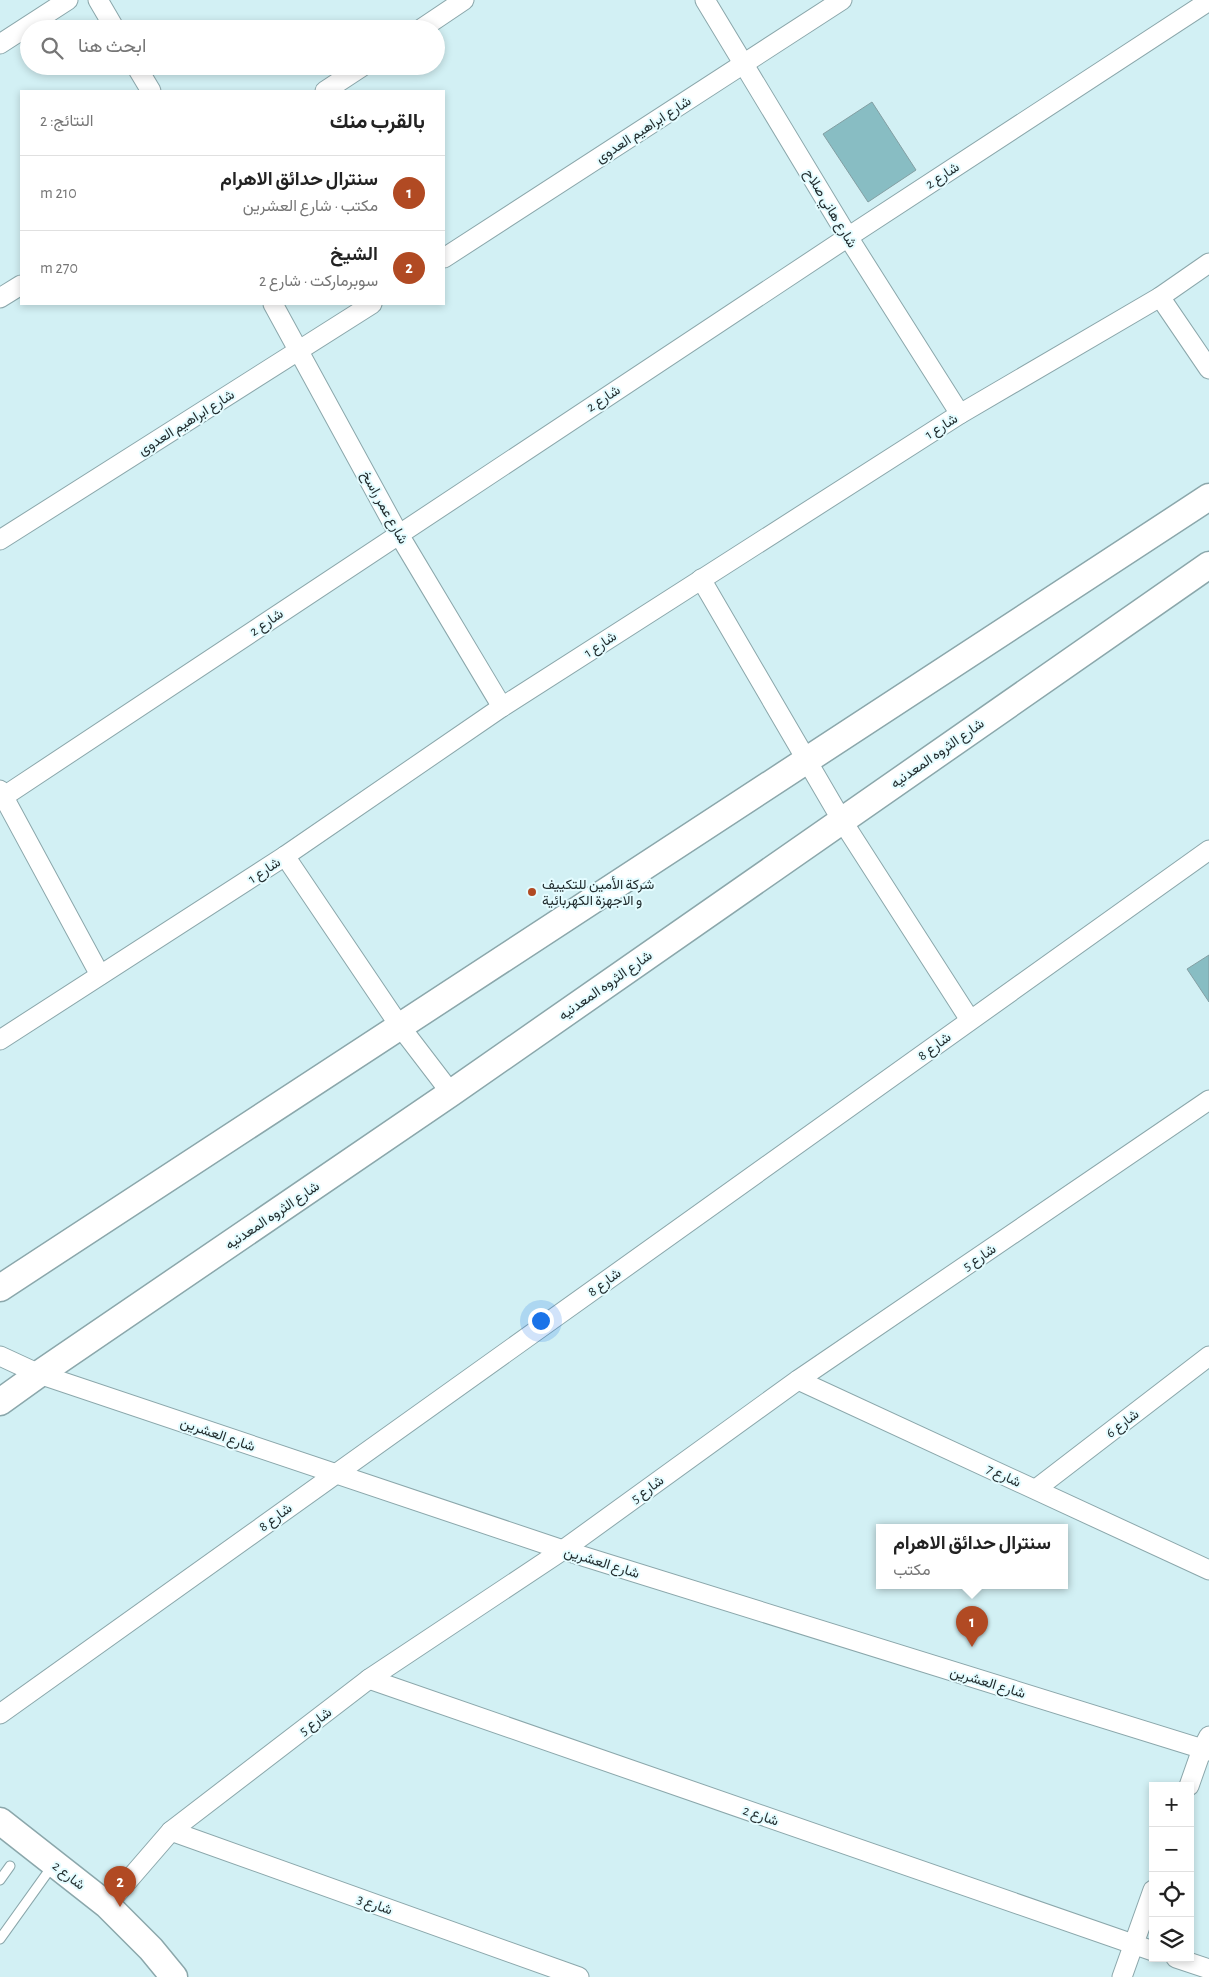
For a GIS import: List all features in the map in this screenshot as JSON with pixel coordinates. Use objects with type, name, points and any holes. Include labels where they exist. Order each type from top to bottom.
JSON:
[{"type":"street","points":[[37,20],[68,0]]},
{"type":"street","points":[[98,0],[110,20]]},
{"type":"street","points":[[434,20],[464,0]]},
{"type":"street","name":"شارع هاني صلاح","points":[[705,0],[848,237],[960,414]]},
{"type":"street","name":"شارع ابراهيم العدوى","points":[[445,257],[842,0]]},
{"type":"street","name":"شارع 2","points":[[1,795],[1209,1]]},
{"type":"street","points":[[0,44],[20,31]]},
{"type":"street","points":[[141,75],[150,90]]},
{"type":"street","points":[[327,90],[349,75]]},
{"type":"street","name":"شارع 1","points":[[0,1040],[285,856],[502,706],[960,414],[1160,297],[1209,263]]},
{"type":"street","points":[[0,298],[20,286]]},
{"type":"street","points":[[1160,297],[1209,369]]},
{"type":"street","name":"شارع عمر راسخ","points":[[274,305],[300,350],[398,533],[502,706]]},
{"type":"street","name":"شارع ابراهيم العدوى","points":[[0,540],[370,305]]},
{"type":"street","points":[[0,1288],[805,759],[1209,497]]},
{"type":"street","name":"شارع الثروه المعدنيه","points":[[0,1402],[451,1093],[1209,565]]},
{"type":"street","points":[[701,579],[805,759],[970,1020]]},
{"type":"street","points":[[1,795],[100,975]]},
{"type":"street","name":"شارع 8","points":[[0,1714],[970,1020],[1207,854]]},
{"type":"street","points":[[285,856],[400,1026],[451,1093]]},
{"type":"street","name":"شارع 5","points":[[107,1904],[171,1831],[370,1679],[563,1550],[798,1380],[1209,1100]]},
{"type":"street","name":"شارع العشرين","points":[[0,1356],[39,1374],[563,1550],[1207,1745]]},
{"type":"street","name":"شارع 6","points":[[1036,1489],[1209,1356]]},
{"type":"street","name":"شارع 7","points":[[798,1380],[1209,1570]]},
{"type":"street","name":"شارع 2","points":[[370,1679],[1149,1950]]},
{"type":"street","points":[[1191,1782],[1207,1745]]},
{"type":"street","name":"شارع 2","points":[[0,1822],[107,1904],[151,1949],[174,1977]]},
{"type":"street","name":"شارع 3","points":[[171,1831],[553,1973],[579,1977]]},
{"type":"street","points":[[1122,1977],[1149,1901]]},
{"type":"street","points":[[1188,1962],[1209,1969]]},
{"type":"lane","points":[[0,1939],[54,1863]]},
{"type":"lane","points":[[0,1880],[10,1866]]},
{"type":"building","points":[[872,102],[916,170],[868,202],[823,134]]},
{"type":"building","points":[[1209,955],[1209,1002],[1187,969]]},
{"type":"place","name":"شركة الأمين للتكييف و الاجهزة الكهربائية","points":[[532,892]]},
{"type":"place","name":"سنترال حدائق الاهرام","points":[[972,1647]]},
{"type":"place","name":"الشيخ","points":[[120,1907]]}]
